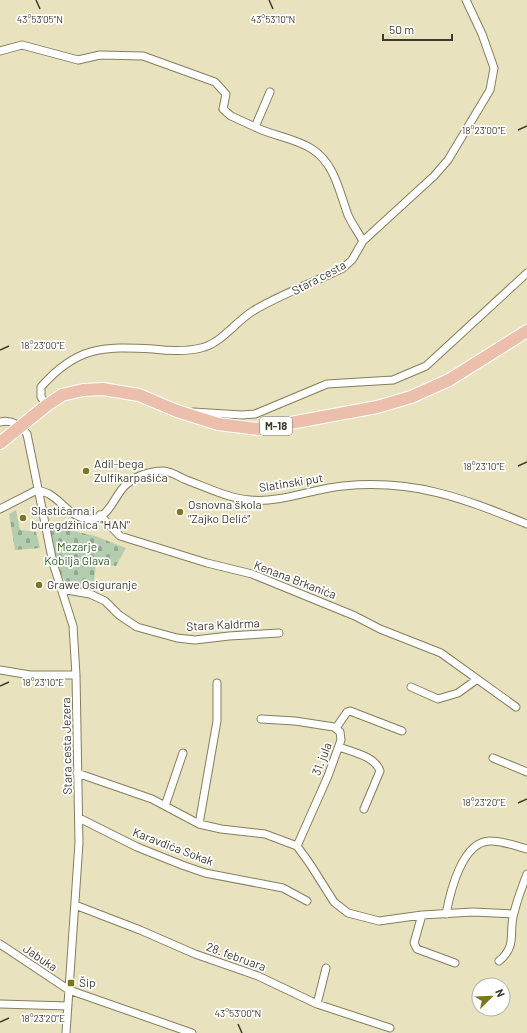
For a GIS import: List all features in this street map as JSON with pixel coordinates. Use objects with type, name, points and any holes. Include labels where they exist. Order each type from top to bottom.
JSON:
[{"type":"main road","name":"M-18","points":[[0,443],[47,405],[62,395],[83,390],[103,389],[139,395],[178,411],[218,424],[258,429],[376,407],[410,397],[449,380],[527,331]]},
{"type":"street","name":"Stara cesta","points":[[47,405],[41,397],[41,387],[56,369],[82,354],[106,348],[178,351],[201,348],[216,342],[253,311],[343,268],[352,260],[363,241],[434,176],[448,160],[490,90],[494,68],[482,34],[466,0]]},
{"type":"street","points":[[0,50],[22,46],[78,60],[100,55],[143,56],[215,82],[226,94],[223,109],[231,116],[269,134],[305,145],[324,160],[333,173],[353,226],[363,241]]},
{"type":"street","points":[[255,127],[270,92]]},
{"type":"street","points":[[178,411],[242,415],[255,414],[327,384],[393,380],[410,374],[426,366],[527,272]]},
{"type":"street","points":[[0,422],[7,420],[20,426]]},
{"type":"street","name":"Stara cesta Jezera","points":[[20,426],[27,434],[37,490],[53,563],[73,626],[76,675],[80,843],[66,1033]]},
{"type":"street","name":"Slatinski put","points":[[100,515],[110,508],[128,482],[151,472],[164,470],[232,498],[252,501],[271,500],[341,486],[387,484],[421,488],[465,500],[527,524]]},
{"type":"street","points":[[0,510],[37,490],[49,494],[74,514],[90,519],[100,515]]},
{"type":"street","name":"Kenana Brkanića","points":[[100,515],[120,536],[207,563],[252,574],[291,589],[441,654],[462,667],[476,680],[516,706]]},
{"type":"street","name":"Stara Kaldrma","points":[[61,589],[90,594],[105,601],[119,615],[137,627],[177,638],[195,640],[278,633]]},
{"type":"street","points":[[0,670],[30,675],[76,675]]},
{"type":"street","points":[[411,687],[438,699],[458,693],[476,680]]},
{"type":"street","points":[[199,824],[217,721],[217,683]]},
{"type":"street","points":[[336,728],[347,712],[350,711],[402,731]]},
{"type":"street","name":"31. jula","points":[[261,719],[295,721],[334,726],[340,732],[341,740],[339,747],[321,793],[296,846]]},
{"type":"street","points":[[339,747],[374,761],[378,766],[380,771],[364,809]]},
{"type":"street","points":[[165,806],[183,753]]},
{"type":"street","points":[[493,758],[527,772]]},
{"type":"street","points":[[78,773],[152,799],[199,824],[222,829],[265,834],[296,846],[314,869],[334,902],[348,913],[379,921],[473,912],[513,914]]},
{"type":"street","name":"Karavdića Sokak","points":[[79,818],[137,847],[182,865],[205,873],[283,888],[307,902]]},
{"type":"street","points":[[446,914],[451,890],[460,868],[470,851],[475,846],[482,842],[491,841],[527,849]]},
{"type":"street","points":[[499,961],[508,954],[511,944],[513,914],[527,874]]},
{"type":"street","name":"28. februara","points":[[75,905],[140,930],[195,954],[258,976],[317,1004],[390,1028]]},
{"type":"street","points":[[422,916],[414,943],[417,949],[455,963]]},
{"type":"street","name":"Jabuka","points":[[0,944],[69,990],[192,1033]]},
{"type":"street","points":[[317,1004],[326,968]]},
{"type":"street","points":[[0,1004],[68,1006]]},
{"type":"green space","name":"Mezarje Kobilja Glava","points":[[16,510],[20,530],[36,532],[40,548],[15,550],[9,514]]},
{"type":"green space","name":"Mezarje Kobilja Glava","points":[[52,526],[95,536],[126,548],[116,566],[96,564],[93,590],[78,589],[70,586],[62,576],[47,528]]},
{"type":"place","name":"Adil-bega Zulfikarpašića","points":[[86,471]]},
{"type":"place","name":"Osnovna škola \"Zajko Delić\"","points":[[180,512]]},
{"type":"place","name":"Slastičarna i buregdžinica \"HAN\"","points":[[23,518]]},
{"type":"place","name":"Grawe Osiguranje","points":[[39,585]]},
{"type":"place","name":"Šip","points":[[71,983]]}]
